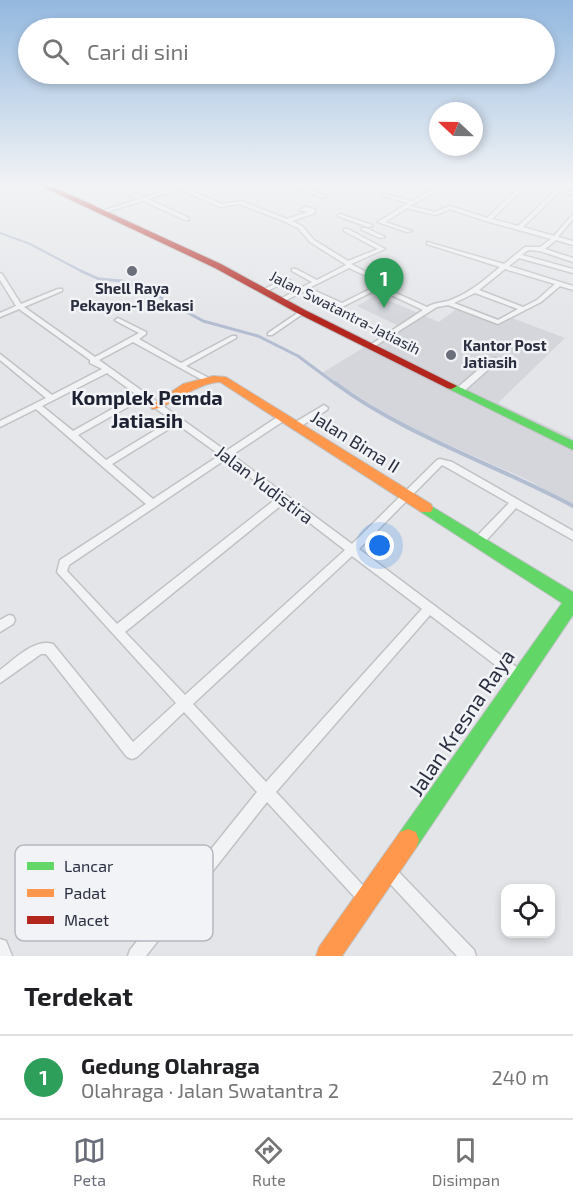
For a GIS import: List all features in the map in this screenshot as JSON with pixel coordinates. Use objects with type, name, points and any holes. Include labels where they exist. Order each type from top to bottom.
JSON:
[{"type":"main road","name":"Jalan Swatantra-Jatiasih","points":[[138,230],[202,258],[303,312],[573,446]]},
{"type":"main road","name":"Jalan Bima II","points":[[204,379],[213,377],[222,379],[573,601]]},
{"type":"main road","points":[[156,406],[204,379]]},
{"type":"main road","name":"Jalan Kresna Raya","points":[[328,956],[519,676],[573,601]]},
{"type":"street","points":[[302,230],[312,241],[366,274]]},
{"type":"street","points":[[282,300],[382,249],[346,230]]},
{"type":"street","points":[[353,234],[362,230]]},
{"type":"street","points":[[371,230],[382,237]]},
{"type":"street","points":[[405,230],[409,231]]},
{"type":"street","points":[[525,230],[573,243]]},
{"type":"street","points":[[541,249],[562,230]]},
{"type":"street","points":[[429,243],[573,288]]},
{"type":"street","points":[[372,346],[438,304],[449,303],[475,291],[525,249],[541,249],[573,260]]},
{"type":"street","points":[[519,256],[573,272]]},
{"type":"street","points":[[294,270],[317,282]]},
{"type":"street","name":"Jalan Yudistira","points":[[0,275],[20,307],[141,396],[225,454],[519,676]]},
{"type":"street","points":[[263,291],[287,280]]},
{"type":"street","points":[[449,303],[496,322],[545,297],[559,284]]},
{"type":"street","points":[[306,289],[343,305],[378,287],[428,310]]},
{"type":"street","points":[[0,315],[60,290]]},
{"type":"street","points":[[475,291],[521,308]]},
{"type":"street","points":[[0,296],[10,294]]},
{"type":"street","points":[[270,334],[303,312]]},
{"type":"street","points":[[93,361],[143,332],[118,320]]},
{"type":"street","points":[[181,366],[234,337]]},
{"type":"street","points":[[134,339],[204,379]]},
{"type":"street","points":[[0,356],[51,398]]},
{"type":"street","points":[[460,390],[495,360]]},
{"type":"street","points":[[1,421],[106,370]]},
{"type":"street","points":[[72,435],[141,396]]},
{"type":"street","points":[[38,405],[152,503]]},
{"type":"street","points":[[295,426],[324,408]]},
{"type":"street","points":[[282,418],[64,563],[62,572],[367,900]]},
{"type":"street","points":[[106,464],[176,421]]},
{"type":"street","points":[[0,677],[39,649],[52,650],[132,752],[352,550],[408,497],[437,464],[445,463],[573,536]]},
{"type":"street","points":[[118,630],[283,499]]},
{"type":"street","points":[[479,541],[516,502]]},
{"type":"street","points":[[213,859],[267,791],[430,608]]},
{"type":"street","points":[[387,870],[468,956]]},
{"type":"street","points":[[136,956],[148,941]]},
{"type":"street","points":[[0,946],[4,956]]},
{"type":"shaded area","points":[[376,295],[439,322],[459,307],[502,323],[512,318],[565,338],[498,403],[573,438],[573,505],[526,479],[402,424],[322,373],[399,326],[357,306]]},
{"type":"waterway","points":[[0,233],[30,244],[82,272]]},
{"type":"waterway","points":[[82,272],[99,279],[122,281],[145,289],[203,321],[258,336],[298,356],[337,385]]},
{"type":"waterway","points":[[335,383],[391,419],[573,506]]},
{"type":"traffic: fast","points":[[451,386],[573,446]]},
{"type":"traffic: fast","points":[[408,840],[573,601],[426,508]]},
{"type":"traffic: slow","points":[[156,406],[196,383],[222,379],[426,508]]},
{"type":"traffic: slow","points":[[328,956],[408,840]]},
{"type":"traffic: jam","points":[[139,230],[218,266],[302,312],[451,386]]},
{"type":"place","name":"Shell Raya Pekayon-1 Bekasi","points":[[132,271]]},
{"type":"place","name":"Gedung Olahraga","points":[[384,308]]},
{"type":"place","name":"Kantor Post Jatiasih","points":[[451,355]]},
{"type":"district","name":"Komplek Pemda Jatiasih","points":[[147,410]]}]
